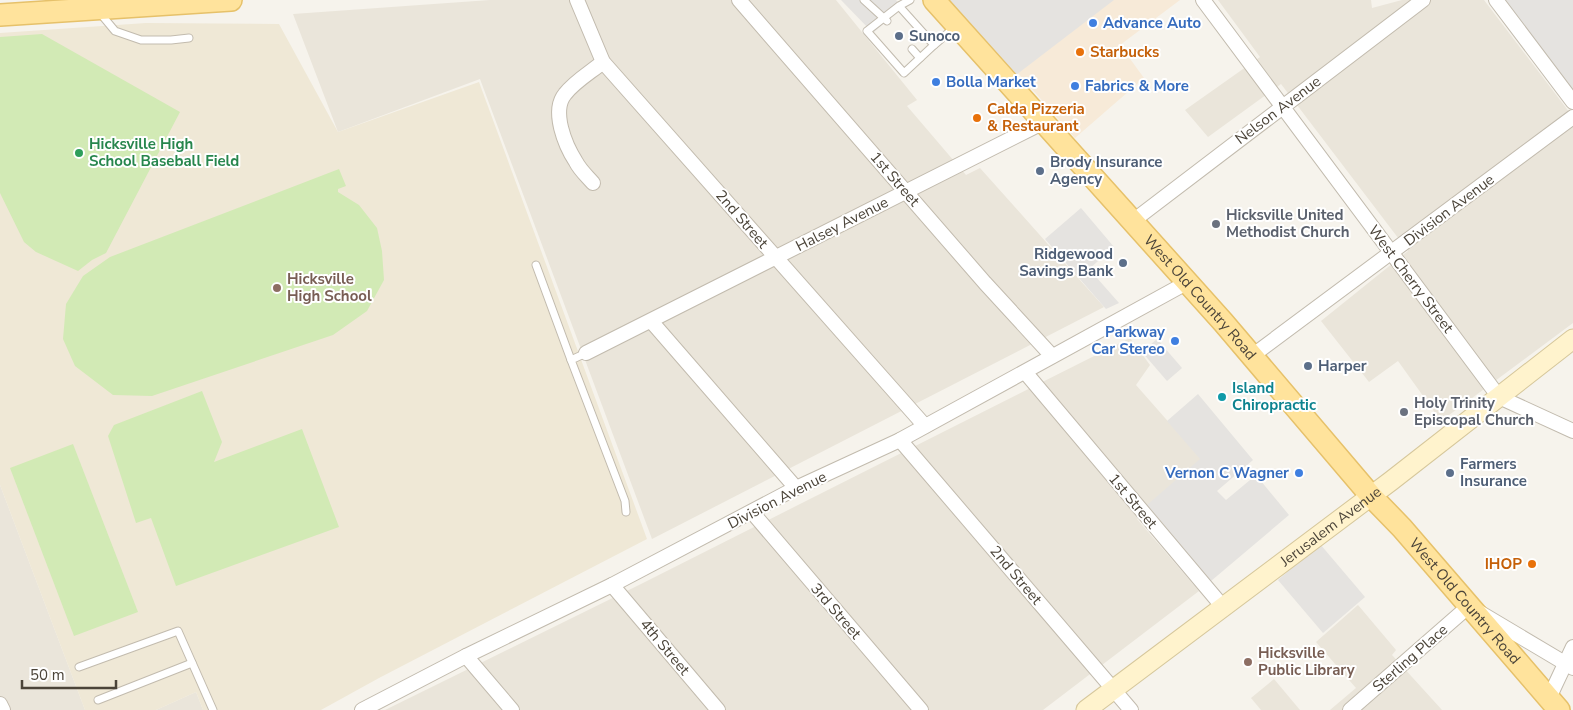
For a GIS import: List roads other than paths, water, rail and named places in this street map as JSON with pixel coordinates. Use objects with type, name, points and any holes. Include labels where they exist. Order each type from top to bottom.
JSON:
[{"type":"main road","points":[[0,15],[94,4],[231,0]]},
{"type":"main road","name":"West Old Country Road","points":[[934,0],[1188,282],[1371,496],[1402,528],[1556,707]]},
{"type":"main road","name":"Jerusalem Avenue","points":[[1086,710],[1371,496],[1573,339]]},
{"type":"street","name":"2nd Street","points":[[577,0],[603,62],[925,426]]},
{"type":"street","name":"1st Street","points":[[739,0],[985,283],[1052,356]]},
{"type":"street","name":"West Cherry Street","points":[[1203,0],[1498,397],[1573,431]]},
{"type":"street","name":"Nelson Avenue","points":[[1133,221],[1423,0]]},
{"type":"street","points":[[1496,0],[1573,102]]},
{"type":"street","points":[[593,183],[576,164],[567,146],[559,118],[558,105],[565,94],[603,62]]},
{"type":"street","name":"Division Avenue","points":[[1252,356],[1573,117]]},
{"type":"street","name":"Halsey Avenue","points":[[586,353],[1044,122]]},
{"type":"street","name":"Division Avenue","points":[[362,710],[612,584],[796,488],[900,440],[1188,282]]},
{"type":"street","points":[[652,321],[796,488]]},
{"type":"street","name":"1st Street","points":[[1024,372],[1223,607]]},
{"type":"street","name":"2nd Street","points":[[900,440],[1131,710]]},
{"type":"street","name":"3rd Street","points":[[752,512],[922,710]]},
{"type":"street","name":"4th Street","points":[[612,584],[718,710]]},
{"type":"street","points":[[1469,606],[1569,666]]},
{"type":"street","name":"Sterling Place","points":[[1350,710],[1469,606]]},
{"type":"street","points":[[1556,707],[1573,647]]},
{"type":"street","points":[[466,656],[512,710]]},
{"type":"street","points":[[0,704],[3,710]]},
{"type":"lane","points":[[864,0],[885,19]]},
{"type":"lane","points":[[910,0],[899,6],[885,19],[867,31],[904,73],[957,26]]},
{"type":"lane","points":[[94,4],[115,31],[142,40],[188,38]]},
{"type":"lane","points":[[899,6],[934,46]]},
{"type":"lane","points":[[912,49],[920,58]]},
{"type":"lane","points":[[536,265],[625,501],[626,512]]},
{"type":"lane","points":[[571,360],[586,353]]},
{"type":"lane","points":[[79,666],[178,631],[213,710]]},
{"type":"lane","points":[[98,700],[192,663]]},
{"type":"place","name":"Advance Auto","points":[[1093,23]]},
{"type":"place","name":"Sunoco","points":[[899,36]]},
{"type":"place","name":"Starbucks","points":[[1080,52]]},
{"type":"place","name":"Bolla Market","points":[[936,82]]},
{"type":"place","name":"Fabrics & More","points":[[1075,86]]},
{"type":"place","name":"Calda Pizzeria & Restaurant","points":[[977,118]]},
{"type":"place","name":"Hicksville High School Baseball Field","points":[[79,153]]},
{"type":"place","name":"Brody Insurance Agency","points":[[1040,171]]},
{"type":"place","name":"Hicksville United Methodist Church","points":[[1216,224]]},
{"type":"place","name":"Ridgewood Savings Bank","points":[[1123,263]]},
{"type":"place","name":"Hicksville High School","points":[[277,288]]},
{"type":"place","name":"Parkway Car Stereo","points":[[1175,341]]},
{"type":"place","name":"Harper","points":[[1308,366]]},
{"type":"place","name":"Island Chiropractic","points":[[1222,397]]},
{"type":"place","name":"Holy Trinity Episcopal Church","points":[[1404,412]]},
{"type":"place","name":"Vernon C Wagner","points":[[1299,473]]},
{"type":"place","name":"Farmers Insurance","points":[[1450,473]]},
{"type":"place","name":"IHOP","points":[[1532,564]]},
{"type":"place","name":"Hicksville Public Library","points":[[1248,662]]}]
